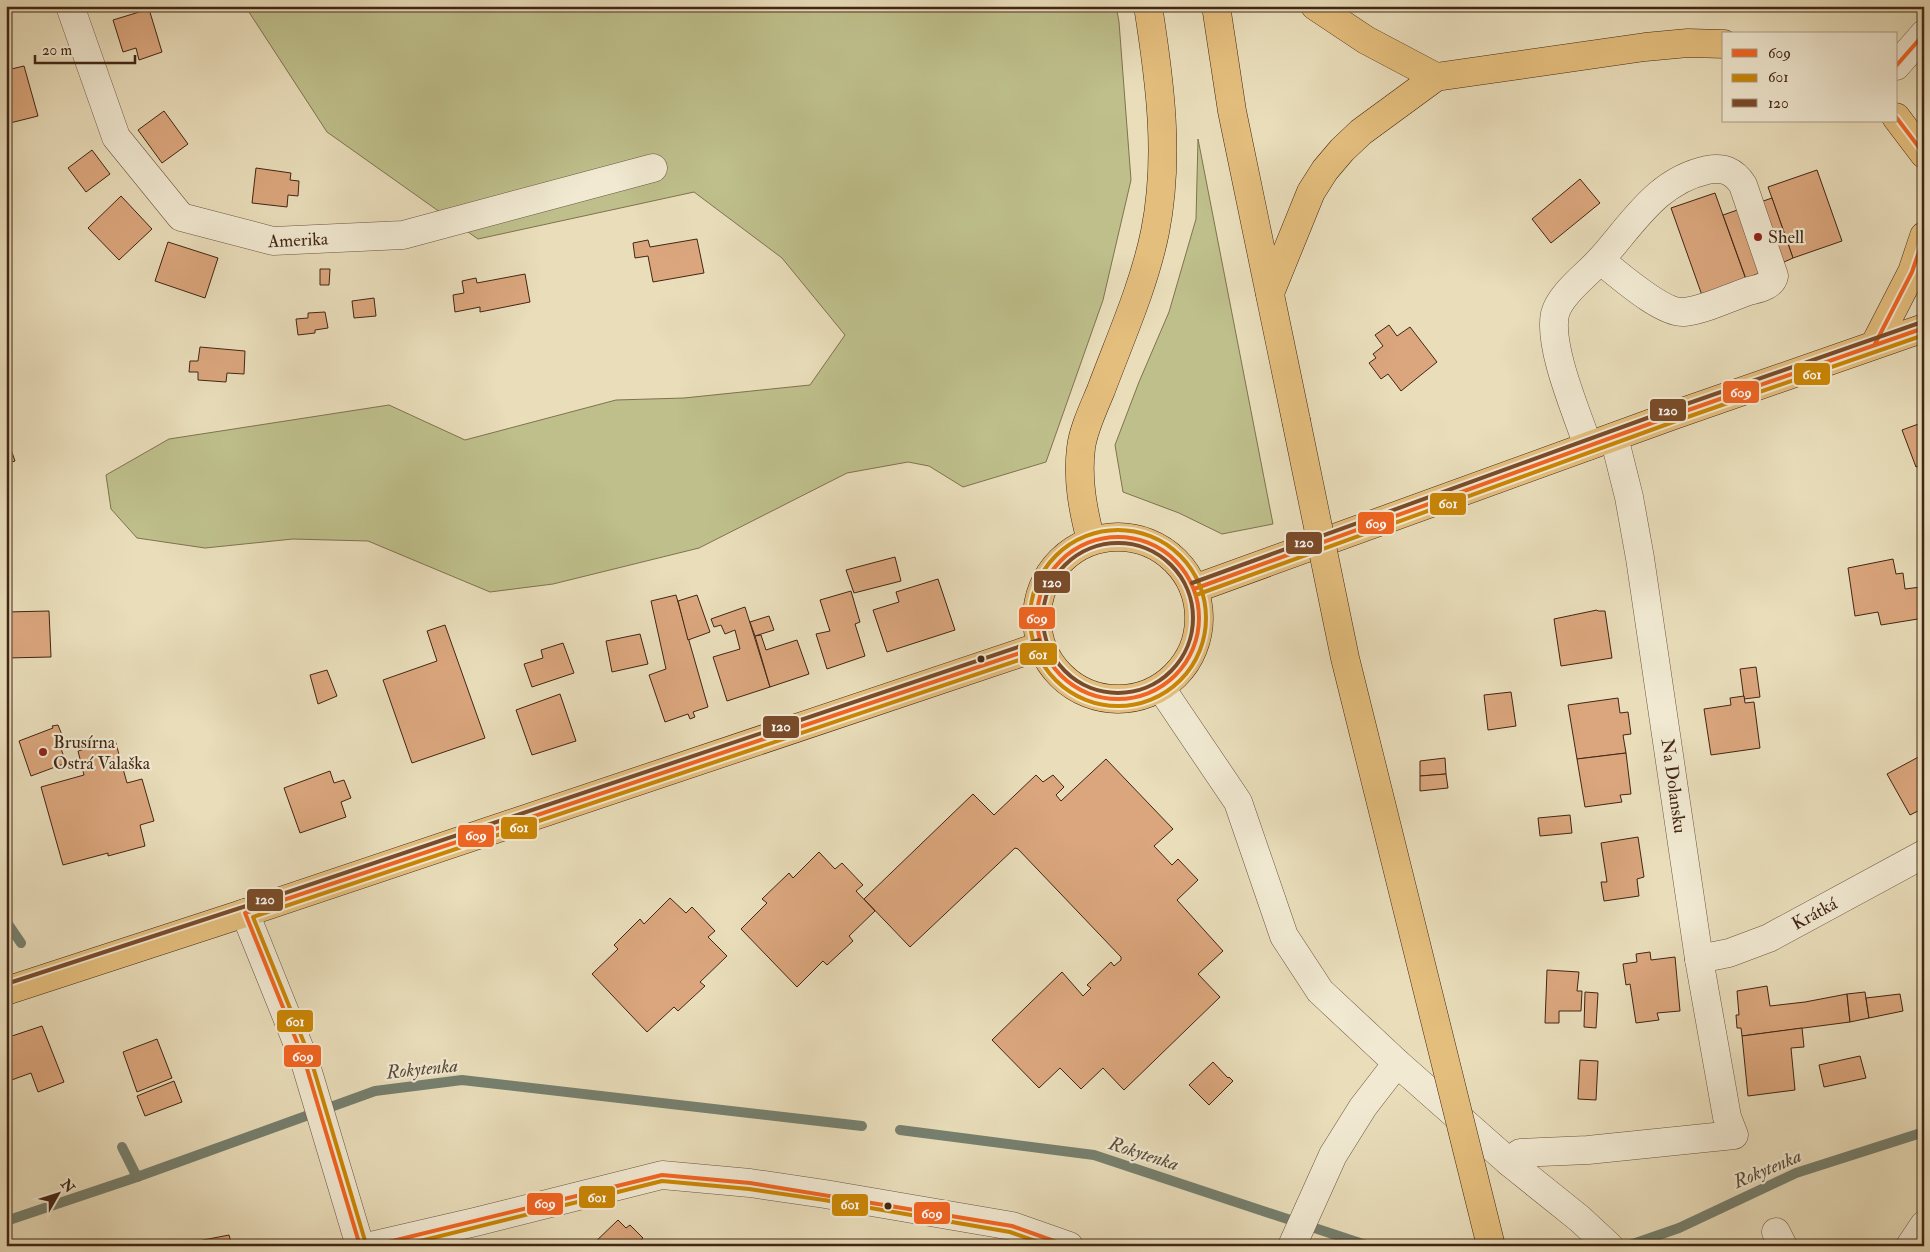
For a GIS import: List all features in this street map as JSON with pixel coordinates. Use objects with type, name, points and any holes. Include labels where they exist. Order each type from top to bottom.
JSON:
[{"type":"main road","points":[[1091,541],[1082,502],[1079,477],[1081,446],[1144,271],[1154,233],[1161,194],[1163,129],[1148,6]]},
{"type":"main road","points":[[1216,6],[1232,111],[1345,658],[1491,1246]]},
{"type":"main road","points":[[1315,6],[1366,40],[1436,77]]},
{"type":"main road","points":[[1270,293],[1311,192],[1325,170],[1361,132],[1436,77],[1645,46],[1688,43],[1722,44]]},
{"type":"main road","points":[[1898,120],[1924,154]]},
{"type":"main road","points":[[1875,344],[1912,272],[1924,236]]},
{"type":"main road","points":[[1194,589],[1588,446],[1924,328]]},
{"type":"main road","points":[[1112,536],[1132,538],[1152,544],[1170,555],[1194,589],[1199,607],[1199,626],[1195,644],[1187,661],[1176,676],[1161,688],[1144,696],[1126,700],[1107,699],[1089,695],[1072,686],[1058,674],[1047,659],[1041,646],[1036,621],[1038,600],[1045,581],[1057,564],[1077,546],[1112,536]]},
{"type":"main road","points":[[6,990],[246,913],[1041,646]]},
{"type":"street","name":"Amerika","points":[[70,6],[116,137],[181,217],[273,241],[403,235],[653,168]]},
{"type":"street","points":[[1898,64],[1924,34]]},
{"type":"street","points":[[1588,446],[1559,357],[1554,326],[1556,312],[1564,298],[1655,197],[1666,187],[1698,172],[1723,170],[1735,174],[1743,185],[1774,276],[1771,282],[1760,287],[1696,309],[1676,312],[1655,302],[1600,260]]},
{"type":"street","name":"Na Dolansku","points":[[1509,1162],[1520,1153],[1588,1150],[1734,1135],[1728,1117],[1699,959],[1638,542],[1614,437]]},
{"type":"street","points":[[1161,688],[1238,802],[1284,936],[1320,991],[1397,1063],[1509,1162],[1609,1246]]},
{"type":"street","name":"Krátká","points":[[1699,959],[1729,954],[1762,941],[1924,854]]},
{"type":"street","points":[[246,913],[305,1062],[360,1246]]},
{"type":"street","points":[[1292,1246],[1333,1155],[1363,1107],[1397,1063]]},
{"type":"street","points":[[371,1246],[662,1175],[750,1183],[928,1211],[1012,1226],[1069,1246]]},
{"type":"street","points":[[1910,1246],[1924,1225]]},
{"type":"green space","points":[[245,6],[1116,6],[1119,22],[1131,180],[1103,300],[1046,462],[963,487],[929,466],[908,462],[847,473],[699,548],[553,584],[490,592],[368,541],[293,539],[205,548],[137,538],[111,509],[106,475],[169,439],[389,405],[465,440],[616,400],[684,398],[810,385],[845,335],[782,258],[694,192],[478,239],[327,132]]},
{"type":"green space","points":[[1198,139],[1273,524],[1222,534],[1179,513],[1123,492],[1115,445],[1169,312],[1196,219]]},
{"type":"building","points":[[149,9],[162,52],[139,60],[136,48],[123,52],[113,20]]},
{"type":"building","points":[[6,13],[11,31],[6,32]]},
{"type":"building","points":[[24,66],[38,116],[6,124],[6,82],[10,81],[7,70]]},
{"type":"building","points":[[164,111],[188,144],[162,163],[138,130]]},
{"type":"building","points":[[92,150],[110,174],[86,192],[68,168]]},
{"type":"building","points":[[256,168],[291,173],[290,180],[299,181],[298,196],[288,195],[287,207],[252,203]]},
{"type":"building","points":[[1817,170],[1842,241],[1793,258],[1768,187]]},
{"type":"building","points":[[1580,179],[1600,203],[1551,243],[1532,219]]},
{"type":"building","points":[[1715,193],[1753,299],[1709,315],[1671,208]]},
{"type":"building","points":[[121,196],[152,229],[119,260],[88,228]]},
{"type":"building","name":"Shell","points":[[1772,198],[1793,258],[1746,279],[1723,215]]},
{"type":"building","points":[[697,239],[704,273],[653,282],[648,256],[635,258],[633,243],[648,240],[650,247]]},
{"type":"building","points":[[168,242],[218,258],[205,298],[155,281]]},
{"type":"building","points":[[320,269],[330,269],[329,285],[320,285]]},
{"type":"building","points":[[525,274],[530,302],[480,312],[480,307],[455,312],[453,295],[464,293],[462,281],[476,278],[477,283]]},
{"type":"building","points":[[374,298],[376,316],[354,318],[352,301]]},
{"type":"building","points":[[325,312],[328,328],[315,330],[315,333],[298,335],[296,319],[308,318],[308,313]]},
{"type":"building","points":[[1389,325],[1397,336],[1410,327],[1437,362],[1401,391],[1388,374],[1381,379],[1369,363],[1376,358],[1373,354],[1383,346],[1375,335]]},
{"type":"building","points":[[200,347],[245,351],[244,374],[227,373],[226,382],[198,380],[198,372],[189,372],[190,361],[198,361]]},
{"type":"building","points":[[1924,422],[1924,464],[1916,467],[1902,430]]},
{"type":"building","points":[[6,435],[15,461],[6,464]]},
{"type":"building","points":[[895,557],[901,581],[854,593],[846,570]]},
{"type":"building","points":[[1893,559],[1896,574],[1903,573],[1905,589],[1921,587],[1924,618],[1881,625],[1878,612],[1855,616],[1848,568]]},
{"type":"building","points":[[938,579],[955,630],[887,652],[873,610],[899,602],[896,592]]},
{"type":"building","points":[[851,591],[860,622],[855,624],[865,656],[827,669],[816,634],[830,631],[820,600]]},
{"type":"building","points":[[676,595],[708,707],[693,712],[695,717],[690,719],[688,714],[665,722],[649,675],[666,669],[651,601]]},
{"type":"building","points":[[697,595],[710,632],[688,640],[678,601]]},
{"type":"building","points":[[745,607],[770,687],[727,701],[713,657],[740,649],[735,630],[725,634],[721,625],[714,627],[711,619]]},
{"type":"building","points":[[1597,610],[1605,611],[1612,658],[1561,666],[1554,619]]},
{"type":"building","points":[[49,611],[51,657],[6,658],[6,612]]},
{"type":"building","points":[[769,616],[774,630],[755,636],[750,622]]},
{"type":"building","points":[[445,625],[485,738],[412,763],[383,680],[437,661],[427,631]]},
{"type":"building","points":[[640,634],[648,664],[612,672],[606,641]]},
{"type":"building","points":[[761,635],[766,650],[797,640],[809,674],[770,687],[755,636]]},
{"type":"building","points":[[563,643],[574,673],[532,687],[524,664],[543,658],[541,650]]},
{"type":"building","points":[[1756,667],[1760,697],[1744,699],[1740,669]]},
{"type":"building","points":[[327,670],[337,696],[318,704],[310,675]]},
{"type":"building","points":[[1511,692],[1516,726],[1488,730],[1484,695]]},
{"type":"building","points":[[560,694],[576,741],[532,755],[516,710]]},
{"type":"building","points":[[1744,696],[1745,703],[1754,702],[1760,748],[1711,755],[1704,709],[1731,705],[1730,698]]},
{"type":"building","points":[[1618,698],[1620,713],[1628,712],[1631,734],[1623,735],[1626,753],[1577,759],[1568,705]]},
{"type":"building","name":"Brusírna Ostrá Valaška","points":[[58,725],[62,735],[57,737],[66,763],[31,776],[19,741]]},
{"type":"building","points":[[115,740],[127,783],[142,779],[154,821],[140,825],[145,846],[108,856],[108,853],[63,865],[41,787],[84,775],[78,751]]},
{"type":"building","points":[[1626,753],[1631,794],[1620,795],[1622,802],[1585,807],[1577,759]]},
{"type":"building","points":[[1924,754],[1924,808],[1910,815],[1887,774]]},
{"type":"building","points":[[1445,758],[1446,774],[1420,776],[1420,761]]},
{"type":"building","points":[[1106,759],[1173,829],[1154,846],[1172,865],[1178,859],[1198,880],[1177,900],[1223,951],[1198,974],[1220,997],[1124,1090],[1103,1068],[1081,1089],[1060,1068],[1039,1088],[992,1040],[1062,972],[1083,996],[1091,988],[1087,985],[1111,962],[1114,966],[1121,960],[1121,957],[1015,848],[910,947],[864,899],[973,794],[994,815],[1036,775],[1043,782],[1053,775],[1064,787],[1056,795],[1061,801]]},
{"type":"building","points":[[330,771],[334,783],[344,780],[351,798],[341,802],[346,817],[300,833],[284,788]]},
{"type":"building","points":[[1446,774],[1448,788],[1420,791],[1420,776]]},
{"type":"building","points":[[1570,815],[1572,833],[1540,836],[1538,818]]},
{"type":"building","points":[[1638,837],[1644,877],[1637,879],[1639,896],[1604,901],[1601,882],[1607,882],[1601,843]]},
{"type":"building","points":[[819,852],[835,869],[842,863],[863,885],[856,891],[875,911],[849,936],[853,941],[827,965],[823,961],[797,987],[741,929],[767,903],[762,899],[789,873],[793,878]]},
{"type":"building","points":[[670,898],[686,913],[692,907],[715,931],[708,937],[727,956],[700,982],[705,986],[678,1011],[674,1007],[647,1032],[592,974],[618,949],[614,945],[640,919],[644,924]]},
{"type":"building","points":[[1650,952],[1651,960],[1675,957],[1680,1011],[1657,1013],[1659,1020],[1636,1023],[1630,984],[1626,985],[1623,964],[1637,962],[1636,954]]},
{"type":"building","points":[[1547,970],[1579,972],[1577,991],[1582,991],[1581,1011],[1559,1011],[1559,1023],[1545,1023]]},
{"type":"building","points":[[1767,986],[1770,1006],[1847,994],[1850,1022],[1742,1036],[1741,1028],[1737,1028],[1736,1015],[1739,1015],[1737,991]]},
{"type":"building","points":[[1585,992],[1598,993],[1596,1028],[1584,1027]]},
{"type":"building","points":[[1865,992],[1869,1018],[1850,1022],[1847,994]]},
{"type":"building","points":[[1900,994],[1903,1011],[1869,1018],[1866,998]]},
{"type":"building","points":[[42,1026],[64,1082],[38,1092],[31,1073],[6,1082],[6,1038]]},
{"type":"building","points":[[1802,1028],[1804,1047],[1791,1048],[1795,1090],[1748,1096],[1742,1036]]},
{"type":"building","points":[[157,1039],[172,1078],[137,1092],[123,1052]]},
{"type":"building","points":[[1860,1056],[1866,1078],[1824,1087],[1819,1065]]},
{"type":"building","points":[[1580,1060],[1598,1061],[1596,1100],[1578,1099]]},
{"type":"building","points":[[1213,1062],[1233,1081],[1209,1105],[1189,1085]]},
{"type":"building","points":[[174,1081],[182,1102],[145,1116],[137,1096]]},
{"type":"building","points":[[618,1220],[626,1228],[630,1225],[643,1238],[639,1242],[643,1246],[591,1246]]},
{"type":"building","points":[[229,1235],[232,1246],[199,1246],[198,1241]]},
{"type":"waterway","points":[[6,921],[21,943]]},
{"type":"waterway","name":"Rokytenka","points":[[6,1221],[137,1177],[375,1091],[462,1080],[862,1126]]},
{"type":"waterway","name":"Rokytenka","points":[[900,1130],[1094,1155],[1369,1246]]},
{"type":"waterway","name":"Rokytenka","points":[[1627,1246],[1679,1228],[1796,1173],[1924,1132]]},
{"type":"waterway","points":[[122,1147],[137,1177]]},
{"type":"transit line","name":"609","points":[[1898,64],[1924,34]]},
{"type":"transit line","name":"609","points":[[1898,120],[1924,154]]},
{"type":"transit line","name":"609","points":[[1875,344],[1912,272],[1924,237]]},
{"type":"transit line","name":"120","points":[[1192,583],[1672,409],[1922,322]]},
{"type":"transit line","name":"609","points":[[1194,589],[1674,415],[1924,328]]},
{"type":"transit line","name":"601","points":[[1196,595],[1676,421],[1924,335]]},
{"type":"transit line","name":"601","points":[[1118,530],[1135,532],[1151,537],[1174,550],[1186,562],[1202,593],[1206,618],[1204,635],[1199,651],[1186,674],[1174,686],[1143,702],[1118,706],[1101,704],[1085,699],[1062,686],[1050,674],[1034,643],[1030,618],[1032,601],[1037,585],[1050,562],[1062,550],[1093,534],[1118,530]]},
{"type":"transit line","name":"609","points":[[1126,537],[1142,540],[1156,546],[1170,555],[1181,566],[1196,594],[1199,618],[1198,634],[1190,656],[1181,670],[1170,681],[1142,696],[1110,699],[1094,696],[1080,690],[1066,681],[1055,670],[1040,642],[1037,610],[1040,594],[1046,580],[1055,566],[1066,555],[1094,540],[1126,537]]},
{"type":"transit line","name":"120","points":[[1118,543],[1133,544],[1147,549],[1171,565],[1187,589],[1192,603],[1193,618],[1192,633],[1187,647],[1171,671],[1147,687],[1133,692],[1118,693],[1103,692],[1089,687],[1065,671],[1049,647],[1044,633],[1043,618],[1044,603],[1049,589],[1065,565],[1089,549],[1103,544],[1118,543]]},
{"type":"transit line","name":"120","points":[[6,984],[243,907],[1039,640]]},
{"type":"transit line","name":"609","points":[[360,1246],[305,1062],[245,913],[1041,646]]},
{"type":"transit line","name":"601","points":[[366,1244],[311,1060],[253,917],[1043,652]]},
{"type":"transit line","name":"609","points":[[372,1246],[662,1175],[750,1183],[1012,1226],[1068,1246]]},
{"type":"transit line","name":"601","points":[[400,1246],[662,1181],[749,1189],[824,1200],[1010,1232],[1049,1246]]},
{"type":"place","name":"Shell","points":[[1758,237]]},
{"type":"place","name":"Brusírna Ostrá Valaška","points":[[43,752]]}]
